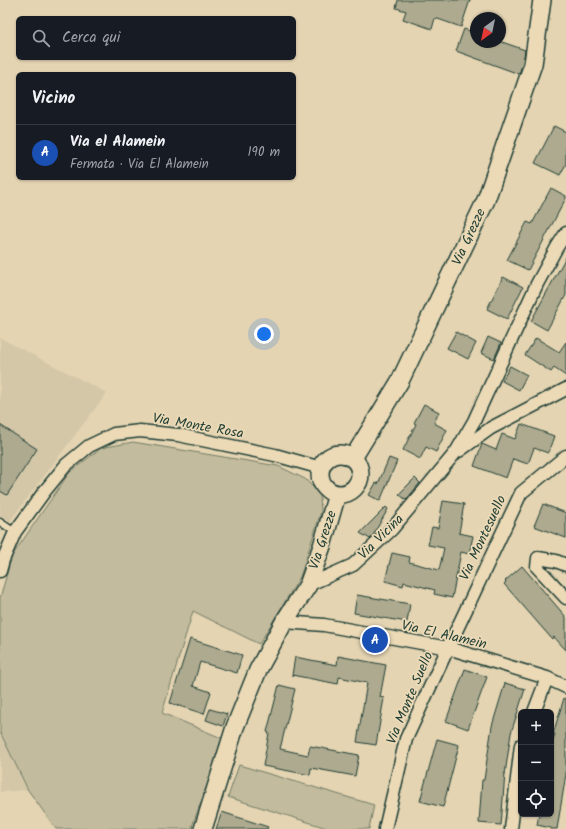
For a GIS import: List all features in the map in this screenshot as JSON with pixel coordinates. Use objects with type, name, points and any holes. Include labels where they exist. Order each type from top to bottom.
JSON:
[{"type":"street","name":"Via Grezze","points":[[321,468],[320,475],[322,481],[326,487],[337,494],[350,491],[356,487],[359,481],[360,468],[353,458],[400,381],[486,200],[533,64],[542,0]]},
{"type":"street","name":"Via Vicina","points":[[308,585],[353,565],[392,529],[456,452],[474,421],[537,284],[557,247],[566,235]]},
{"type":"street","points":[[456,452],[491,428],[566,389]]},
{"type":"street","name":"Via Monte Rosa","points":[[0,571],[15,532],[66,465],[89,446],[114,434],[140,431],[178,435],[275,455],[321,468]]},
{"type":"street","points":[[321,468],[328,457],[334,454],[347,454],[353,458]]},
{"type":"street","name":"Via Montesuello","points":[[448,648],[522,493],[566,456]]},
{"type":"street","name":"Via Grezze","points":[[308,585],[322,546],[337,494]]},
{"type":"street","points":[[566,565],[556,561],[538,558],[537,567],[566,598]]},
{"type":"street","points":[[203,829],[238,720],[258,670],[284,622],[308,585]]},
{"type":"street","name":"Via El Alamein","points":[[284,622],[324,625],[448,648],[547,678],[566,687]]},
{"type":"street","name":"Via Monte Suello","points":[[385,829],[406,739],[448,648]]},
{"type":"street","points":[[535,709],[547,678]]},
{"type":"street","points":[[511,829],[518,770]]},
{"type":"lane","points":[[0,522],[15,532]]},
{"type":"shaded area","points":[[0,338],[107,393],[0,534]]},
{"type":"shaded area","points":[[133,442],[278,466],[305,479],[320,494],[321,512],[300,577],[259,644],[193,611],[162,713],[224,739],[191,829],[56,829],[28,790],[0,732],[0,598],[12,556],[69,473],[101,448]]},
{"type":"shaded area","points":[[0,732],[28,790],[0,792]]},
{"type":"shaded area","points":[[239,765],[374,805],[369,829],[330,829],[228,797]]},
{"type":"building","points":[[398,0],[470,0],[461,27],[435,18],[432,29],[403,19],[406,11],[396,8]]},
{"type":"building","points":[[464,29],[470,31],[470,48],[506,48],[506,43],[525,50],[519,74],[456,51]]},
{"type":"building","points":[[554,126],[566,132],[566,164],[560,175],[535,163]]},
{"type":"building","points":[[551,188],[566,196],[566,198],[528,270],[507,260],[527,222],[532,224]]},
{"type":"building","points":[[566,257],[566,295],[547,330],[531,321]]},
{"type":"building","points":[[503,277],[523,287],[507,319],[487,309]]},
{"type":"building","points":[[456,332],[476,343],[468,359],[447,348]]},
{"type":"building","points":[[488,337],[501,343],[494,359],[481,353]]},
{"type":"building","points":[[536,338],[559,352],[566,342],[566,376],[554,368],[551,372],[525,355]]},
{"type":"building","points":[[510,366],[527,375],[519,390],[502,381]]},
{"type":"building","points":[[424,404],[439,412],[434,423],[447,430],[436,452],[426,447],[420,459],[403,450],[416,424],[414,423]]},
{"type":"building","points":[[521,424],[554,436],[548,453],[534,448],[528,464],[513,459],[506,478],[474,466],[482,444],[496,450],[502,434],[515,439]]},
{"type":"building","points":[[0,425],[37,449],[7,495],[0,491]]},
{"type":"building","points":[[389,458],[397,461],[380,501],[369,495],[376,483],[378,484]]},
{"type":"building","points":[[415,478],[420,483],[406,500],[399,494]]},
{"type":"building","points":[[443,501],[464,504],[459,533],[473,536],[469,554],[461,552],[452,598],[434,594],[435,590],[404,582],[403,586],[385,581],[392,553],[410,557],[409,562],[439,570],[444,548],[428,545],[432,527],[438,528]]},
{"type":"building","points":[[543,504],[566,513],[566,538],[534,526]]},
{"type":"building","points":[[386,507],[388,509],[370,539],[360,533]]},
{"type":"building","points":[[522,566],[566,617],[566,650],[554,637],[552,639],[504,584],[506,582],[505,581]]},
{"type":"building","points":[[357,595],[410,604],[407,622],[354,613]]},
{"type":"building","points":[[190,639],[242,655],[237,673],[200,662],[193,686],[211,692],[204,714],[170,703]]},
{"type":"building","points":[[338,656],[386,665],[380,697],[384,698],[376,745],[357,742],[367,683],[339,677],[338,684],[292,675],[295,657],[337,665]]},
{"type":"building","points":[[465,669],[487,677],[468,729],[446,721]]},
{"type":"building","points":[[505,683],[525,689],[511,733],[505,773],[501,825],[479,823],[482,780],[484,780],[492,726]]},
{"type":"building","points":[[279,685],[295,689],[280,749],[308,755],[310,746],[359,755],[355,776],[311,768],[310,775],[263,766],[269,733],[267,732]]},
{"type":"building","points":[[564,698],[566,699],[566,774],[557,829],[551,829],[537,825],[538,817],[554,817],[554,731]]},
{"type":"building","points":[[210,709],[227,714],[223,726],[206,720]]},
{"type":"building","points":[[437,739],[459,745],[443,807],[420,801]]},
{"type":"building","points":[[222,812],[268,827],[267,829],[216,829]]},
{"type":"place","name":"Via el Alamein","points":[[375,640]]}]
